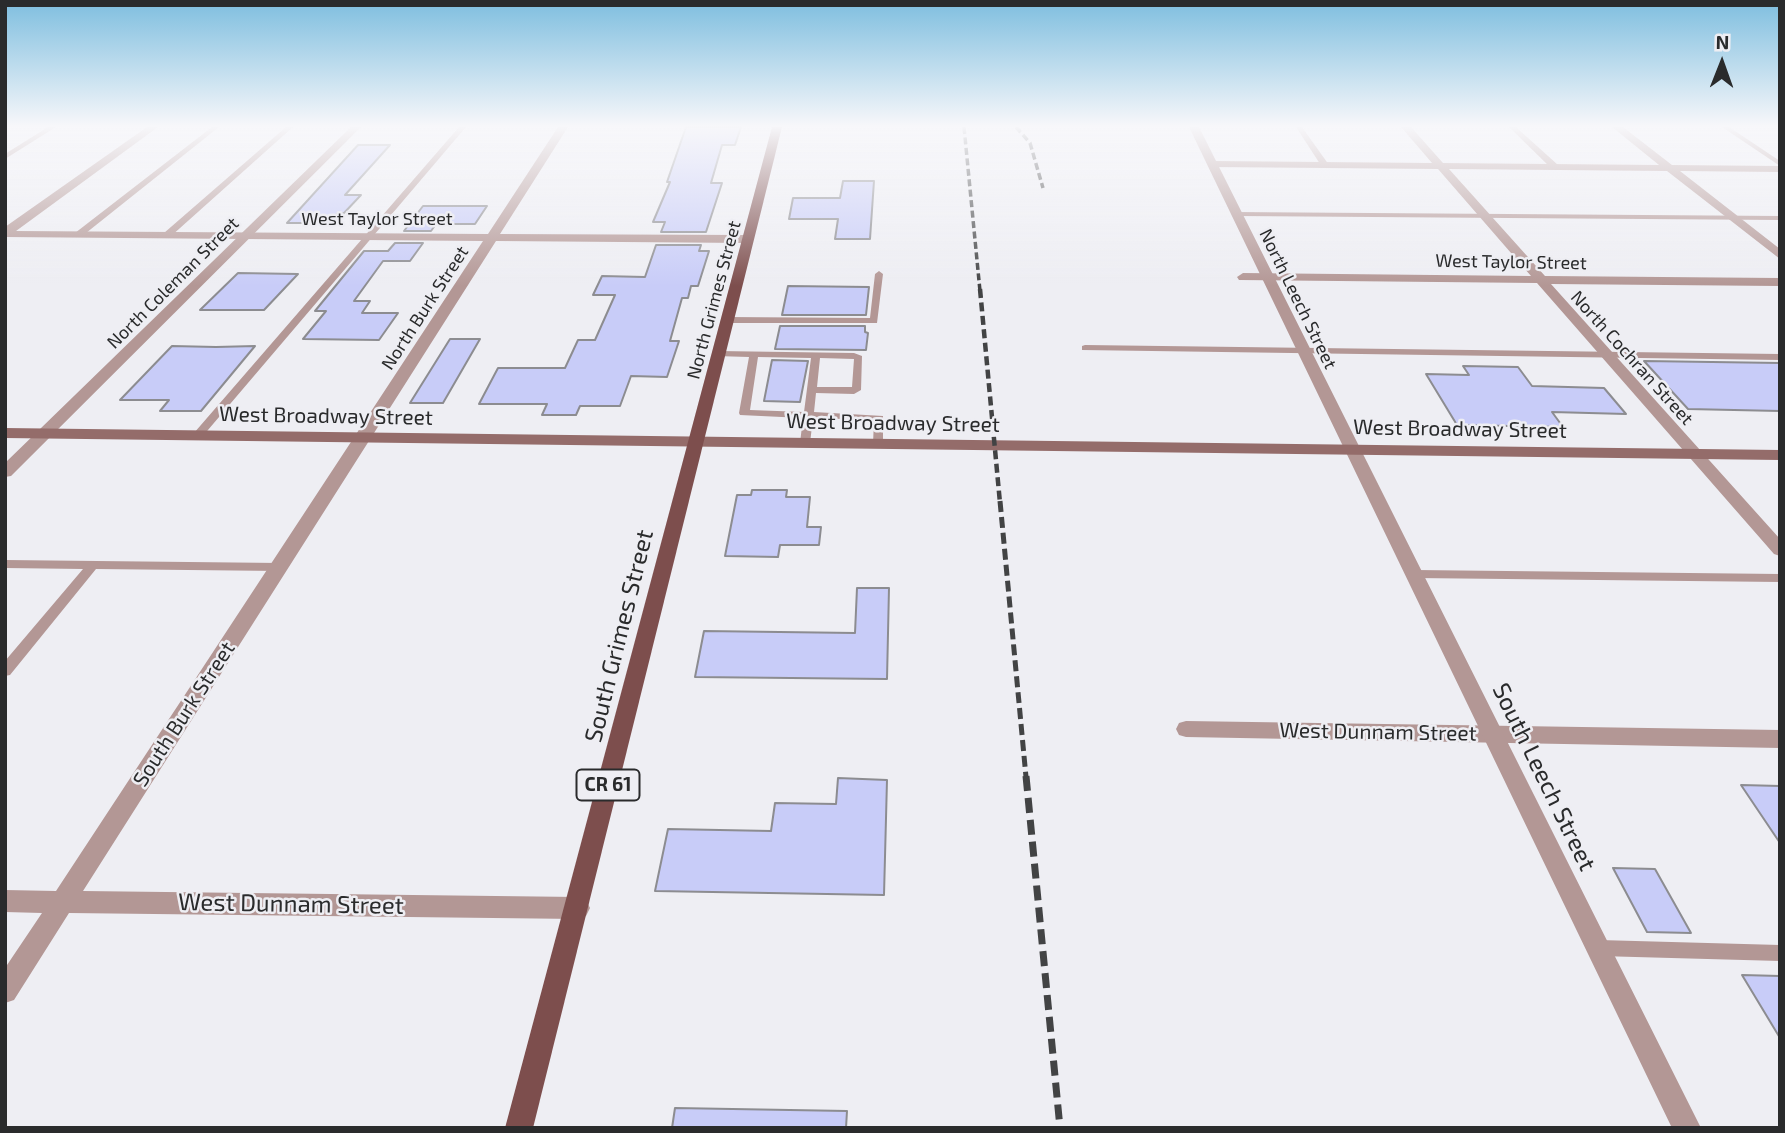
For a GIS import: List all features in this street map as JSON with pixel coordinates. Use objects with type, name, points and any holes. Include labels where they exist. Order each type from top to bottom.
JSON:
[{"type":"main road","name":"North Grimes Street","points":[[695,442],[763,180]]},
{"type":"main road","name":"West Broadway Street","points":[[5,433],[1780,455]]},
{"type":"main road","name":"South Grimes Street","points":[[519,1128],[578,908],[695,442]]},
{"type":"street","points":[[5,234],[80,180]]},
{"type":"street","name":"North Coleman Street","points":[[5,472],[303,180]]},
{"type":"street","name":"North Burk Street","points":[[363,438],[528,180]]},
{"type":"street","name":"North Leech Street","points":[[1221,180],[1353,449]]},
{"type":"street","name":"North Cochran Street","points":[[1452,180],[1780,550]]},
{"type":"street","points":[[1685,180],[1780,255]]},
{"type":"street","name":"West Taylor Street","points":[[5,234],[748,239]]},
{"type":"street","name":"West Taylor Street","points":[[1243,277],[1780,282]]},
{"type":"street","name":"South Burk Street","points":[[5,991],[363,438]]},
{"type":"street","name":"South Leech Street","points":[[1353,449],[1687,1128]]},
{"type":"street","name":"West Dunnam Street","points":[[1186,729],[1780,739]]},
{"type":"street","name":"West Dunnam Street","points":[[5,901],[578,908]]},
{"type":"lane","points":[[78,235],[148,180]]},
{"type":"lane","points":[[167,235],[230,180]]},
{"type":"lane","points":[[198,436],[417,180]]},
{"type":"lane","points":[[1237,214],[1780,218]]},
{"type":"lane","points":[[726,320],[874,321],[879,274]]},
{"type":"lane","points":[[1085,348],[1780,357]]},
{"type":"lane","points":[[718,354],[859,358],[857,388],[854,391],[811,390]]},
{"type":"lane","points":[[754,354],[744,413],[879,418],[878,444]]},
{"type":"lane","points":[[805,443],[816,355]]},
{"type":"lane","points":[[5,564],[280,567]]},
{"type":"lane","points":[[5,671],[93,565]]},
{"type":"lane","points":[[1415,574],[1780,578]]},
{"type":"lane","points":[[1599,948],[1780,953]]},
{"type":"building","points":[[326,180],[359,180],[345,195],[361,195],[344,213],[338,213],[328,223],[287,223]]},
{"type":"building","points":[[712,180],[711,183],[722,183],[706,232],[661,232],[665,222],[653,222],[670,182],[667,182]]},
{"type":"building","points":[[843,181],[874,181],[870,239],[835,239],[838,219],[789,219],[793,198],[840,198]]},
{"type":"building","points":[[423,206],[487,206],[475,224],[436,224],[431,231],[404,231]]},
{"type":"building","points":[[395,243],[423,243],[410,261],[383,261],[354,301],[370,301],[362,313],[398,313],[379,340],[303,339],[326,311],[315,311],[364,251],[388,251]]},
{"type":"building","points":[[656,245],[701,245],[699,251],[709,251],[698,286],[691,286],[688,298],[682,298],[670,341],[679,341],[667,377],[631,376],[620,406],[580,406],[576,415],[542,415],[547,404],[479,404],[498,368],[565,368],[578,340],[595,340],[615,295],[593,295],[602,276],[645,277]]},
{"type":"building","points":[[238,273],[298,274],[264,310],[200,310]]},
{"type":"building","points":[[788,286],[869,287],[866,315],[782,315]]},
{"type":"building","points":[[780,326],[865,326],[865,332],[868,333],[866,350],[775,349]]},
{"type":"building","points":[[450,339],[480,339],[443,403],[410,403]]},
{"type":"building","points":[[172,346],[255,346],[201,411],[160,411],[169,400],[120,400]]},
{"type":"building","points":[[772,360],[808,361],[800,402],[764,401]]},
{"type":"building","points":[[1644,361],[1780,363],[1780,411],[1688,409]]},
{"type":"building","points":[[1463,366],[1518,367],[1532,386],[1604,388],[1626,414],[1552,412],[1563,427],[1457,425],[1426,374],[1469,375]]},
{"type":"building","points":[[752,490],[787,490],[786,497],[810,497],[807,527],[821,527],[819,545],[780,545],[778,557],[725,556],[737,495],[751,495]]},
{"type":"building","points":[[857,588],[889,588],[887,679],[695,677],[704,631],[855,633]]},
{"type":"building","points":[[838,778],[887,780],[884,895],[655,891],[668,829],[771,831],[775,803],[836,804]]},
{"type":"building","points":[[1741,785],[1780,786],[1780,843]]},
{"type":"building","points":[[1613,868],[1655,869],[1691,933],[1647,932]]},
{"type":"building","points":[[1742,975],[1780,976],[1780,1038]]},
{"type":"building","points":[[675,1108],[847,1111],[846,1128],[672,1128]]},
{"type":"railway","points":[[969,180],[980,291]]},
{"type":"railway","points":[[1041,180],[1043,188]]},
{"type":"railway","points":[[980,289],[1000,503]]},
{"type":"railway","points":[[1000,501],[1026,777]]},
{"type":"railway","points":[[1026,776],[1060,1128]]}]
